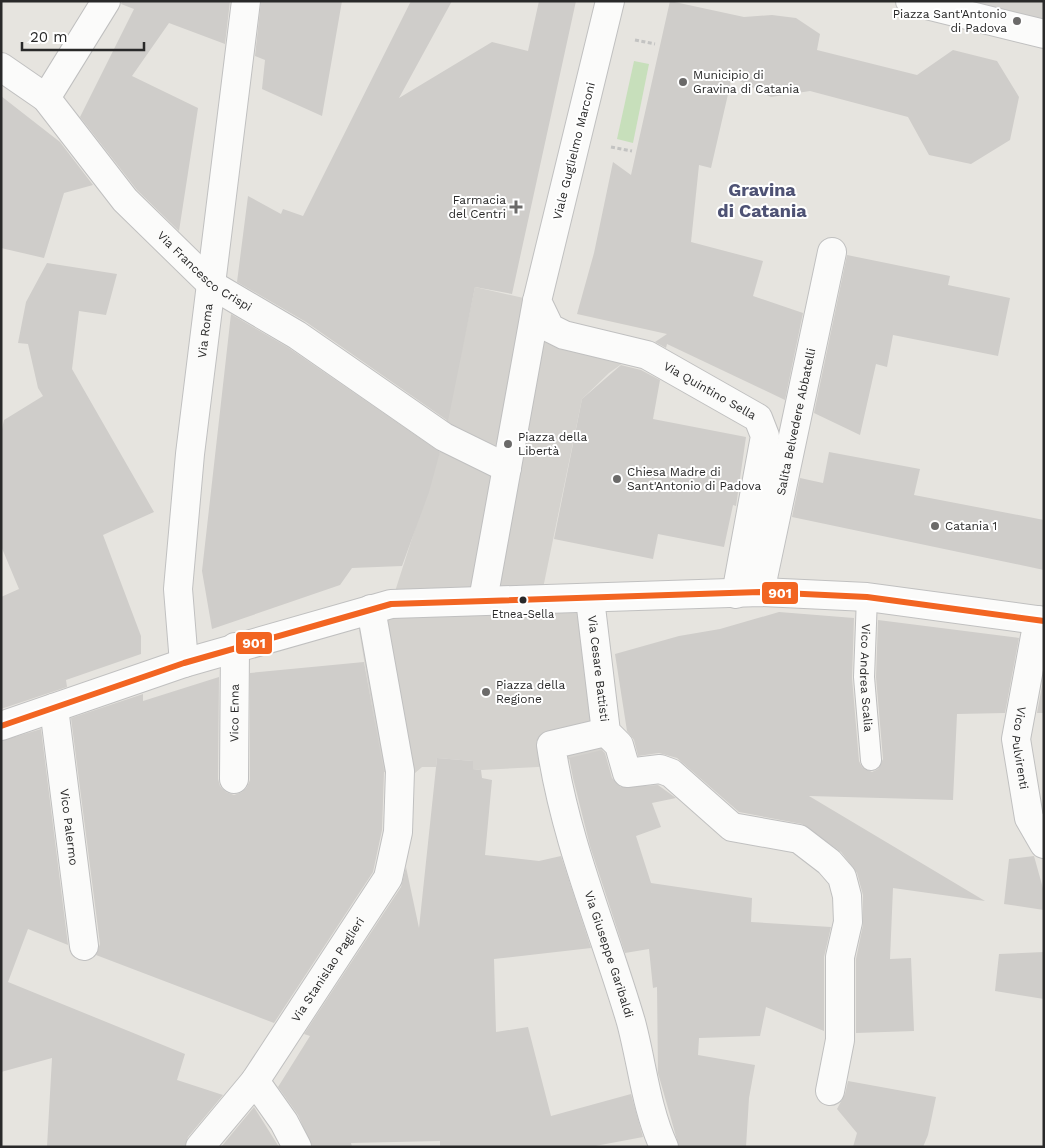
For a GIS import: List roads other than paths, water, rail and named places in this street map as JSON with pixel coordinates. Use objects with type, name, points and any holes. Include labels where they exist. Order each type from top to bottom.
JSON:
[{"type":"street","points":[[46,98],[106,1]]},
{"type":"street","name":"Via Roma","points":[[184,662],[178,589],[190,454],[246,1]]},
{"type":"street","name":"Viale Guglielmo Marconi","points":[[483,600],[537,301],[610,1]]},
{"type":"street","points":[[910,1],[937,4],[1044,34]]},
{"type":"street","name":"Via Francesco Crispi","points":[[4,77],[46,98],[125,200],[212,284],[297,336],[444,437],[507,468]]},
{"type":"street","name":"Salita Belvedere Abbatelli","points":[[748,593],[832,252]]},
{"type":"street","name":"Via Quintino Sella","points":[[537,301],[550,328],[564,335],[647,355],[758,418],[765,436],[748,593]]},
{"type":"street","points":[[1,726],[184,662],[391,604],[748,593],[867,597],[1041,620]]},
{"type":"street","name":"Via Cesare Battisti","points":[[590,599],[606,732],[619,745],[627,773],[660,769],[671,773],[732,827],[799,839],[829,862],[842,877],[847,896],[848,922],[840,957],[840,1040],[830,1090]]},
{"type":"street","name":"Via Stanislao Paglieri","points":[[200,1147],[255,1081],[388,878],[398,832],[400,771],[370,609]]},
{"type":"street","name":"Vico Pulvirenti","points":[[1041,620],[1016,739],[1029,818],[1044,844]]},
{"type":"street","name":"Vico Enna","points":[[234,779],[235,647]]},
{"type":"street","name":"Vico Palermo","points":[[54,708],[84,946]]},
{"type":"street","name":"Via Giuseppe Garibaldi","points":[[606,732],[551,745],[553,762],[574,853],[630,1022],[656,1129],[664,1147]]},
{"type":"street","points":[[255,1081],[284,1122],[297,1147]]},
{"type":"lane","name":"Vico Andrea Scalia","points":[[867,597],[864,677],[871,760]]},
{"type":"place","name":"Piazza Sant'Antonio di Padova","points":[[1017,21]]},
{"type":"place","name":"Municipio di Gravina di Catania","points":[[683,82]]},
{"type":"place","name":"Farmacia del Centri","points":[[516,207]]},
{"type":"place","name":"Piazza della Libertà","points":[[508,444]]},
{"type":"place","name":"Chiesa Madre di Sant'Antonio di Padova","points":[[617,479]]},
{"type":"place","name":"Catania 1","points":[[935,526]]},
{"type":"place","name":"Etnea-Sella","points":[[523,600]]},
{"type":"place","name":"Piazza della Regione","points":[[486,692]]},
{"type":"district","name":"Gravina di Catania","points":[[762,199]]}]
